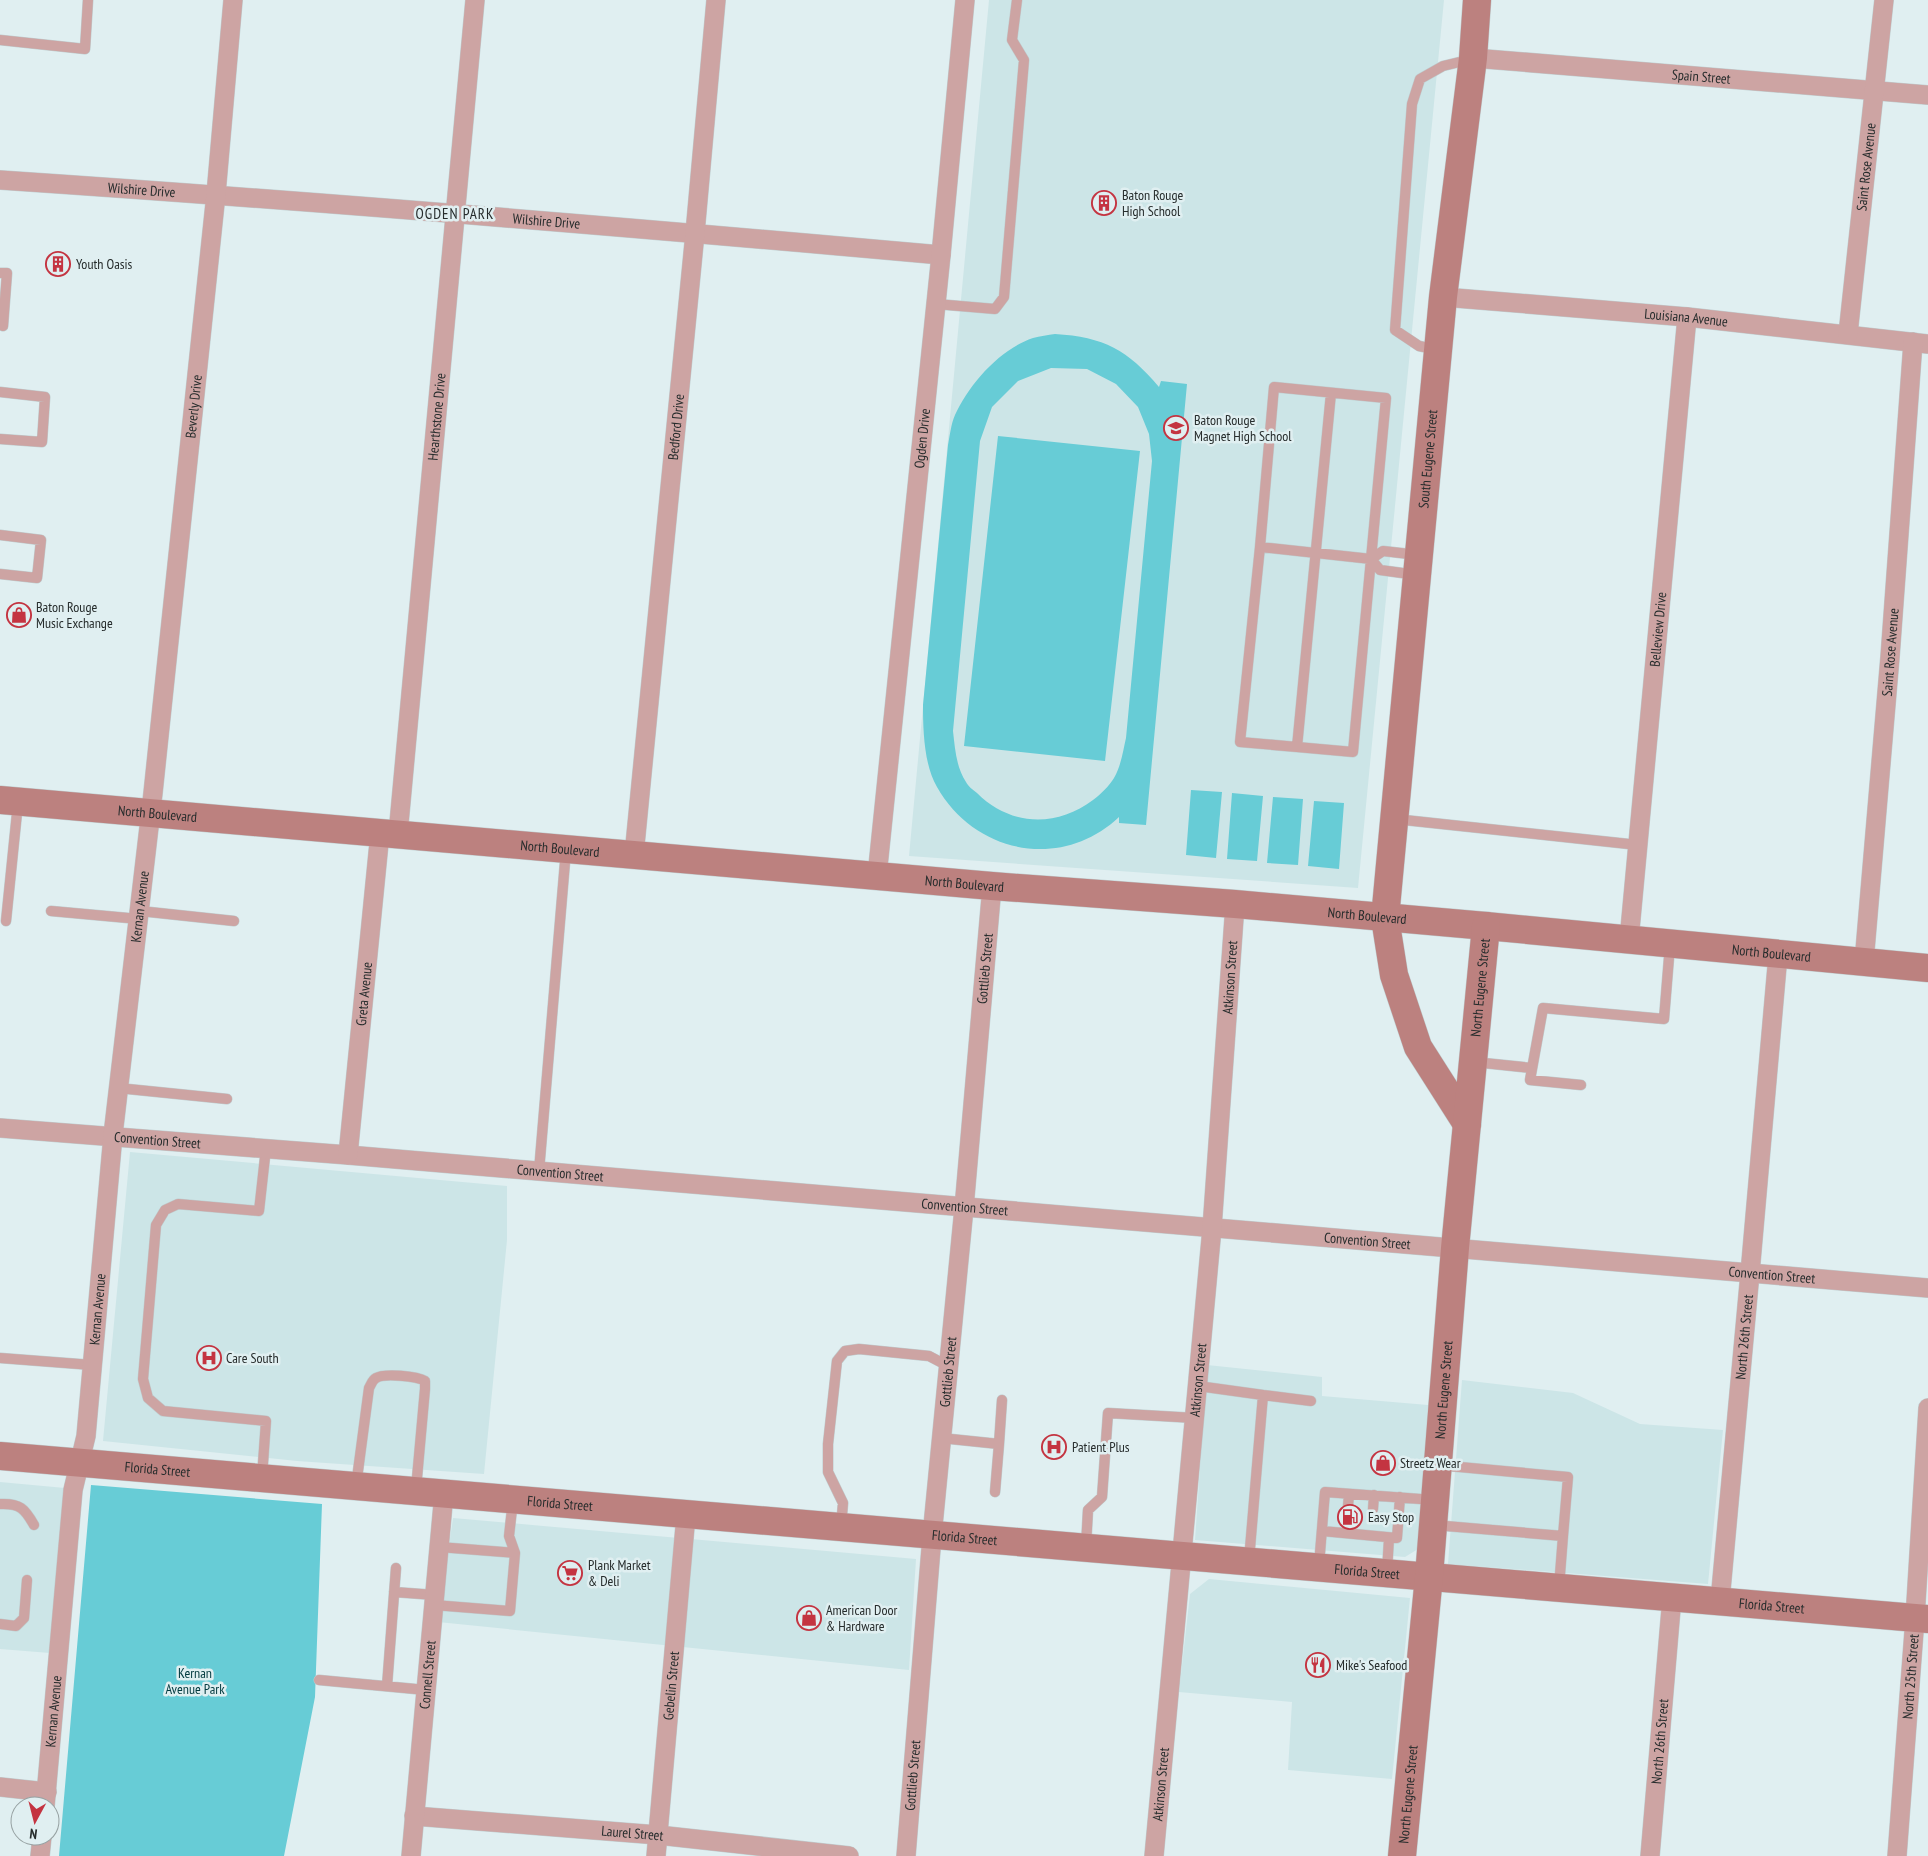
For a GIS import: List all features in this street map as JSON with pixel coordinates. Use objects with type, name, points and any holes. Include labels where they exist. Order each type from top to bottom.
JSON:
[{"type":"street","name":"Beverly Drive","points":[[151,813],[216,194],[233,0]]},
{"type":"street","name":"Hearthstone Drive","points":[[389,833],[455,214],[475,0]]},
{"type":"street","name":"Bedford Drive","points":[[634,855],[716,0]]},
{"type":"street","name":"Ogden Drive","points":[[877,876],[941,255],[965,0]]},
{"type":"street","name":"South Eugene Street","points":[[1467,1124],[1418,1047],[1394,975],[1385,918],[1443,297],[1473,58],[1477,0]]},
{"type":"street","name":"Saint Rose Avenue","points":[[1848,334],[1884,0]]},
{"type":"street","name":"Spain Street","points":[[1473,58],[1928,95]]},
{"type":"street","name":"Wilshire Drive","points":[[0,180],[216,194],[941,255]]},
{"type":"street","name":"Louisiana Avenue","points":[[1443,297],[1687,318],[1921,343]]},
{"type":"street","name":"Belleview Drive","points":[[1629,940],[1687,318]]},
{"type":"street","name":"Saint Rose Avenue","points":[[1864,962],[1890,657],[1921,343]]},
{"type":"street","name":"North Boulevard","points":[[9,801],[992,886],[1235,904],[1928,968]]},
{"type":"street","name":"Kernan Avenue","points":[[46,1796],[73,1490],[86,1436],[113,1135],[151,813]]},
{"type":"street","name":"Greta Avenue","points":[[348,1154],[389,833]]},
{"type":"street","name":"Gottlieb Street","points":[[906,1856],[932,1536],[964,1208],[992,886]]},
{"type":"street","name":"Atkinson Street","points":[[1154,1856],[1212,1228],[1235,904]]},
{"type":"street","name":"North Eugene Street","points":[[1402,1856],[1429,1576],[1454,1248],[1486,926]]},
{"type":"street","name":"North 26th Street","points":[[1720,1601],[1778,954]]},
{"type":"street","name":"Convention Street","points":[[0,1128],[348,1154],[964,1208],[1928,1288]]},
{"type":"street","name":"North 25th Street","points":[[1898,1856],[1922,1619],[1928,1408]]},
{"type":"street","name":"Florida Street","points":[[0,1456],[416,1490],[932,1536],[1387,1572],[1922,1619]]},
{"type":"street","name":"Connell Street","points":[[411,1856],[444,1493]]},
{"type":"street","name":"Gebelin Street","points":[[656,1856],[686,1515]]},
{"type":"street","name":"North 26th Street","points":[[1650,1856],[1672,1597]]},
{"type":"street","points":[[0,1787],[34,1796]]},
{"type":"street","name":"Laurel Street","points":[[414,1816],[658,1835],[849,1856]]},
{"type":"lane","points":[[0,40],[85,49],[88,0]]},
{"type":"lane","points":[[936,304],[994,308],[1004,296],[1024,60],[1012,40],[1017,0]]},
{"type":"lane","points":[[1438,350],[1419,346],[1394,330],[1412,104],[1420,79],[1443,66],[1473,58]]},
{"type":"lane","points":[[0,273],[7,273],[3,326]]},
{"type":"lane","points":[[1274,386],[1386,398],[1353,752],[1240,742],[1260,547],[1274,386]]},
{"type":"lane","points":[[0,392],[45,396],[42,442],[0,439]]},
{"type":"lane","points":[[1297,747],[1331,392]]},
{"type":"lane","points":[[0,535],[41,540],[37,578],[0,574]]},
{"type":"lane","points":[[1260,547],[1371,559],[1383,551],[1418,565]]},
{"type":"lane","points":[[1371,559],[1380,570],[1418,565]]},
{"type":"lane","points":[[6,921],[9,801]]},
{"type":"lane","points":[[1394,819],[1638,845]]},
{"type":"lane","points":[[539,1171],[566,849]]},
{"type":"lane","points":[[51,911],[234,921]]},
{"type":"lane","points":[[1581,1085],[1530,1080],[1543,1008],[1664,1019],[1670,944]]},
{"type":"lane","points":[[1473,1062],[1532,1068]]},
{"type":"lane","points":[[118,1088],[227,1098]]},
{"type":"lane","points":[[262,1478],[266,1421],[162,1411],[148,1398],[143,1379],[156,1225],[165,1210],[178,1204],[259,1211],[266,1148]]},
{"type":"lane","points":[[840,1528],[842,1502],[828,1472],[828,1444],[837,1361],[846,1351],[859,1349],[929,1356],[948,1366]]},
{"type":"lane","points":[[0,1358],[92,1365]]},
{"type":"lane","points":[[356,1486],[369,1388],[374,1379],[382,1376],[419,1377],[425,1381],[425,1389],[416,1490]]},
{"type":"lane","points":[[1198,1386],[1311,1401]]},
{"type":"lane","points":[[1248,1561],[1263,1394]]},
{"type":"lane","points":[[996,1492],[1002,1400]]},
{"type":"lane","points":[[1086,1548],[1088,1510],[1102,1497],[1108,1413],[1195,1418]]},
{"type":"lane","points":[[941,1438],[999,1444]]},
{"type":"lane","points":[[1438,1465],[1568,1477],[1559,1587]]},
{"type":"lane","points":[[1319,1567],[1325,1492],[1400,1498],[1434,1512],[1563,1536]]},
{"type":"lane","points":[[1348,1506],[1349,1494]]},
{"type":"lane","points":[[1373,1509],[1374,1495]]},
{"type":"lane","points":[[1322,1532],[1347,1530],[1372,1532],[1389,1538],[1397,1538],[1400,1498]]},
{"type":"lane","points":[[394,1592],[434,1600],[510,1610],[515,1553],[509,1536],[513,1499]]},
{"type":"lane","points":[[0,1504],[10,1503],[25,1510],[34,1525]]},
{"type":"lane","points":[[1387,1572],[1389,1538]]},
{"type":"lane","points":[[439,1547],[515,1553]]},
{"type":"lane","points":[[386,1686],[396,1568]]},
{"type":"lane","points":[[0,1624],[16,1626],[24,1618],[27,1580]]},
{"type":"lane","points":[[319,1680],[426,1690]]},
{"type":"shaded area","name":"Baton Rouge Magnet High School","points":[[989,0],[1444,0],[1358,888],[909,856]]},
{"type":"shaded area","points":[[130,1152],[507,1186],[507,1240],[484,1474],[297,1461],[103,1441]]},
{"type":"shaded area","points":[[1207,1365],[1322,1377],[1322,1396],[1428,1405],[1418,1549],[1405,1557],[1195,1540]]},
{"type":"shaded area","points":[[1462,1380],[1573,1393],[1640,1424],[1723,1430],[1708,1584],[1448,1564]]},
{"type":"shaded area","points":[[0,1482],[65,1488],[50,1653],[0,1649]]},
{"type":"shaded area","points":[[453,1518],[916,1559],[909,1670],[438,1622]]},
{"type":"shaded area","points":[[1209,1579],[1410,1598],[1392,1779],[1288,1770],[1292,1702],[1179,1692],[1190,1594]]},
{"type":"green space","points":[[1055,334],[1088,338],[1114,348],[1137,364],[1159,387],[1161,381],[1187,384],[1146,825],[1119,823],[1119,817],[1096,834],[1072,845],[1046,849],[1021,847],[996,840],[973,828],[953,810],[937,787],[929,768],[924,736],[923,705],[948,445],[954,418],[968,391],[998,359],[1021,343],[1033,338]],"holes":[[[1051,368],[1087,369],[1116,384],[1138,407],[1149,434],[1152,461],[1126,738],[1122,758],[1114,778],[1093,800],[1079,809],[1049,819],[1018,817],[990,804],[972,789],[963,776],[955,751],[953,731],[980,441],[992,407],[1018,381]]]},
{"type":"green space","points":[[998,436],[1140,451],[1105,761],[964,746]]},
{"type":"green space","points":[[1191,790],[1222,792],[1216,858],[1186,855]]},
{"type":"green space","points":[[1232,793],[1263,796],[1257,861],[1227,859]]},
{"type":"green space","points":[[1273,797],[1303,799],[1298,865],[1267,863]]},
{"type":"green space","points":[[1314,801],[1344,803],[1339,869],[1308,866]]},
{"type":"green space","name":"Kernan Avenue Park","points":[[91,1485],[322,1504],[315,1697],[284,1856],[59,1856]]},
{"type":"place","name":"Baton Rouge High School","points":[[1104,203]]},
{"type":"place","name":"Youth Oasis","points":[[58,264]]},
{"type":"place","name":"Baton Rouge Magnet High School","points":[[1176,428]]},
{"type":"place","name":"Baton Rouge Music Exchange","points":[[19,615]]},
{"type":"place","name":"Care South","points":[[209,1358]]},
{"type":"place","name":"Patient Plus","points":[[1054,1447]]},
{"type":"place","name":"Streetz Wear","points":[[1383,1463]]},
{"type":"place","name":"Easy Stop","points":[[1350,1517]]},
{"type":"place","name":"Plank Market & Deli","points":[[570,1573]]},
{"type":"place","name":"American Door & Hardware","points":[[809,1618]]},
{"type":"place","name":"Mike's Seafood","points":[[1318,1665]]},
{"type":"district","name":"OGDEN PARK","points":[[455,214]]}]
